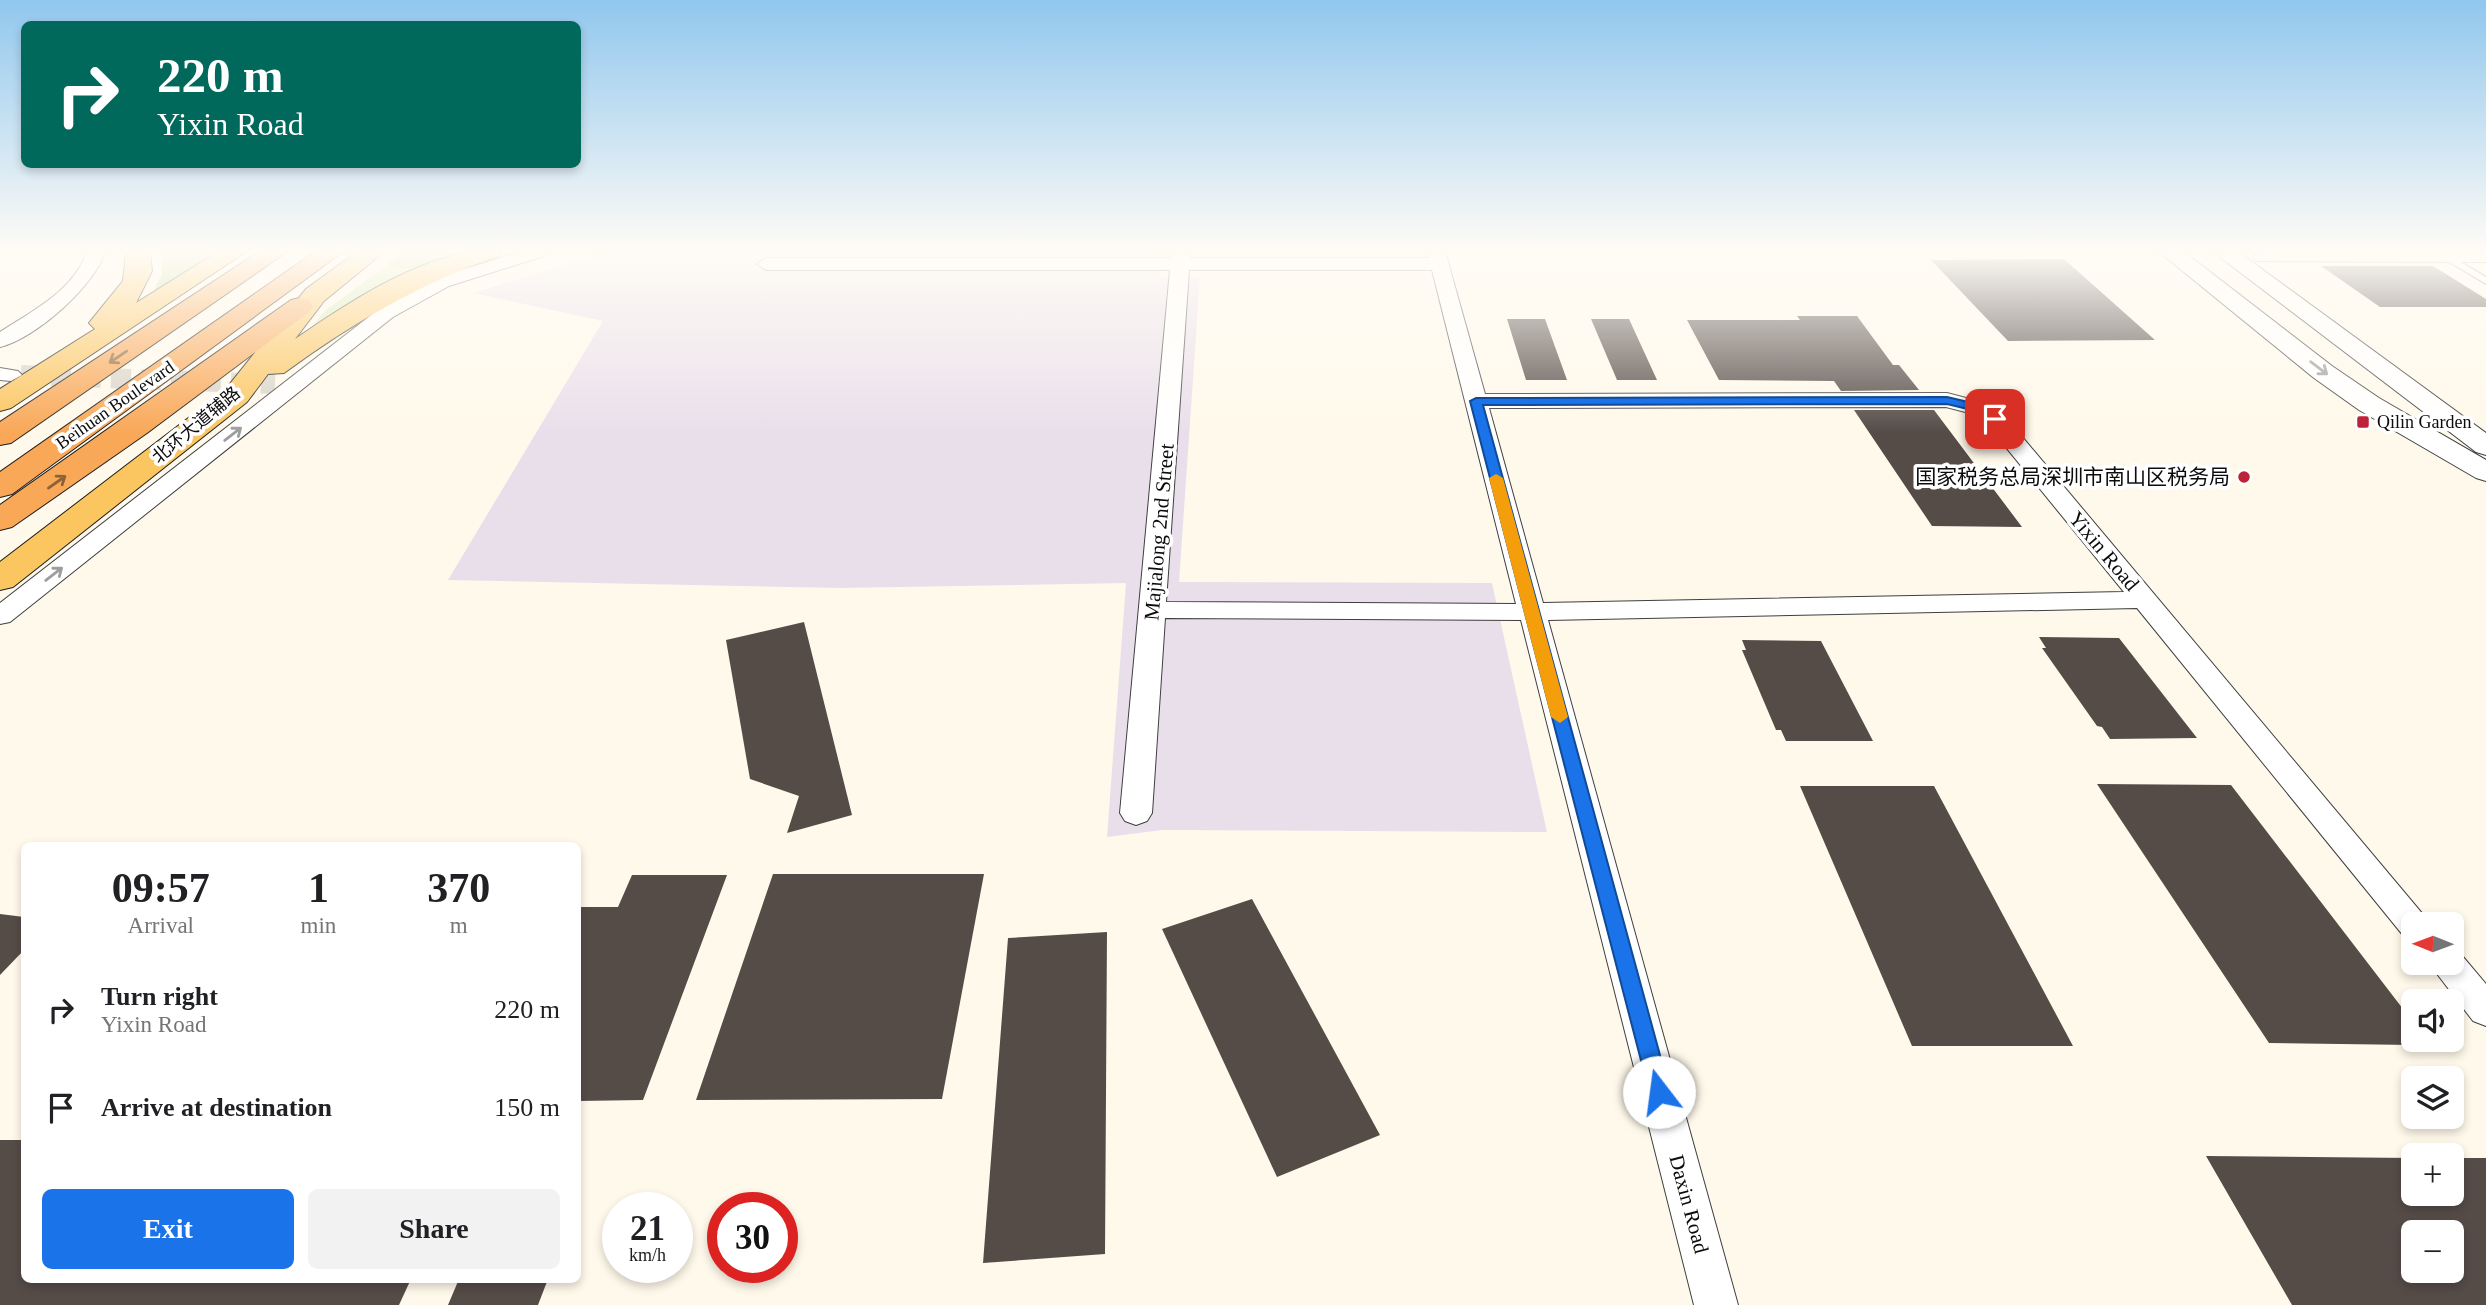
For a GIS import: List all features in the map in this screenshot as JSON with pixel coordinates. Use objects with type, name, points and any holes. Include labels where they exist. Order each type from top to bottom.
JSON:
[{"type":"highway","name":"Beihuan Boulevard","points":[[0,436],[185,312]]},
{"type":"highway","name":"Beihuan Boulevard","points":[[0,487],[246,312]]},
{"type":"highway","points":[[0,520],[136,426],[292,312]]},
{"type":"main road","points":[[64,360],[113,312]]},
{"type":"main road","points":[[0,402],[139,312]]},
{"type":"main road","name":"北环大道辅路","points":[[0,579],[236,396],[302,312]]},
{"type":"main road","points":[[236,396],[353,312]]},
{"type":"street","points":[[0,341],[44,312]]},
{"type":"street","points":[[0,616],[285,384],[388,312]]},
{"type":"street","name":"Majialong 2nd Street","points":[[1136,813],[1176,312]]},
{"type":"street","name":"Daxin Road","points":[[1452,312],[1716,1305]]},
{"type":"street","points":[[2248,312],[2346,388],[2432,442],[2486,470]]},
{"type":"street","points":[[2280,312],[2486,470]]},
{"type":"street","points":[[2305,312],[2486,446]]},
{"type":"street","points":[[2336,312],[2420,374],[2486,430]]},
{"type":"street","name":"Yixin Road","points":[[1476,401],[1947,400],[1970,405],[1995,419],[2404,912]]},
{"type":"street","points":[[1152,610],[1532,612],[2145,600]]},
{"type":"street","points":[[2457,975],[2486,1010]]},
{"type":"shaded area","points":[[561,312],[1198,312],[1179,582],[1492,583],[1547,832],[1162,830],[1107,837],[1126,583],[841,588],[448,580],[603,321]]},
{"type":"green space","points":[[324,312],[343,312],[308,331]]},
{"type":"building","points":[[1980,312],[2123,312],[2155,340],[2008,341]]},
{"type":"building","points":[[1797,316],[1857,316],[1893,365],[1899,365],[1919,390],[1841,391],[1834,381],[1719,380],[1687,320],[1800,320]]},
{"type":"building","points":[[1507,319],[1545,319],[1567,380],[1526,380]]},
{"type":"building","points":[[1591,319],[1629,319],[1657,380],[1617,380]]},
{"type":"building","points":[[1854,410],[1934,410],[2022,527],[1932,526]]},
{"type":"building","points":[[804,622],[852,815],[787,833],[799,796],[750,779],[726,640]]},
{"type":"building","points":[[2039,637],[2119,638],[2197,738],[2110,739],[2102,727],[2097,726],[2042,648],[2046,648]]},
{"type":"building","points":[[1742,640],[1821,641],[1873,741],[1786,741],[1781,730],[1776,730],[1742,650],[1746,650]]},
{"type":"building","points":[[2097,784],[2231,785],[2401,1006],[2401,1045],[2269,1043]]},
{"type":"building","points":[[1800,786],[1934,786],[2073,1046],[1912,1046]]},
{"type":"building","points":[[773,874],[984,874],[942,1099],[696,1100]]},
{"type":"building","points":[[632,875],[727,875],[643,1100],[581,1101],[581,907],[618,907]]},
{"type":"building","points":[[1252,899],[1380,1135],[1277,1177],[1162,929]]},
{"type":"building","points":[[0,914],[21,917],[21,953],[0,975]]},
{"type":"building","points":[[1107,932],[1105,1254],[983,1263],[1008,938]]},
{"type":"building","points":[[0,1140],[21,1140],[21,1283],[409,1283],[399,1305],[0,1305]]},
{"type":"building","points":[[2206,1156],[2401,1158],[2401,1206],[2464,1206],[2464,1158],[2486,1158],[2486,1305],[2292,1305]]},
{"type":"building","points":[[457,1283],[546,1283],[538,1305],[448,1305]]},
{"type":"tunnel","points":[[21,375],[275,384]]},
{"type":"slow traffic","points":[[1496,478],[1560,717]]},
{"type":"place","name":"Qilin Garden","points":[[2363,422]]},
{"type":"place","name":"国家税务总局深圳市南山区税务局","points":[[2244,477]]},
{"type":"route","points":[[1659,1092],[1476,401],[1947,400],[1981,409],[1995,419]]}]
